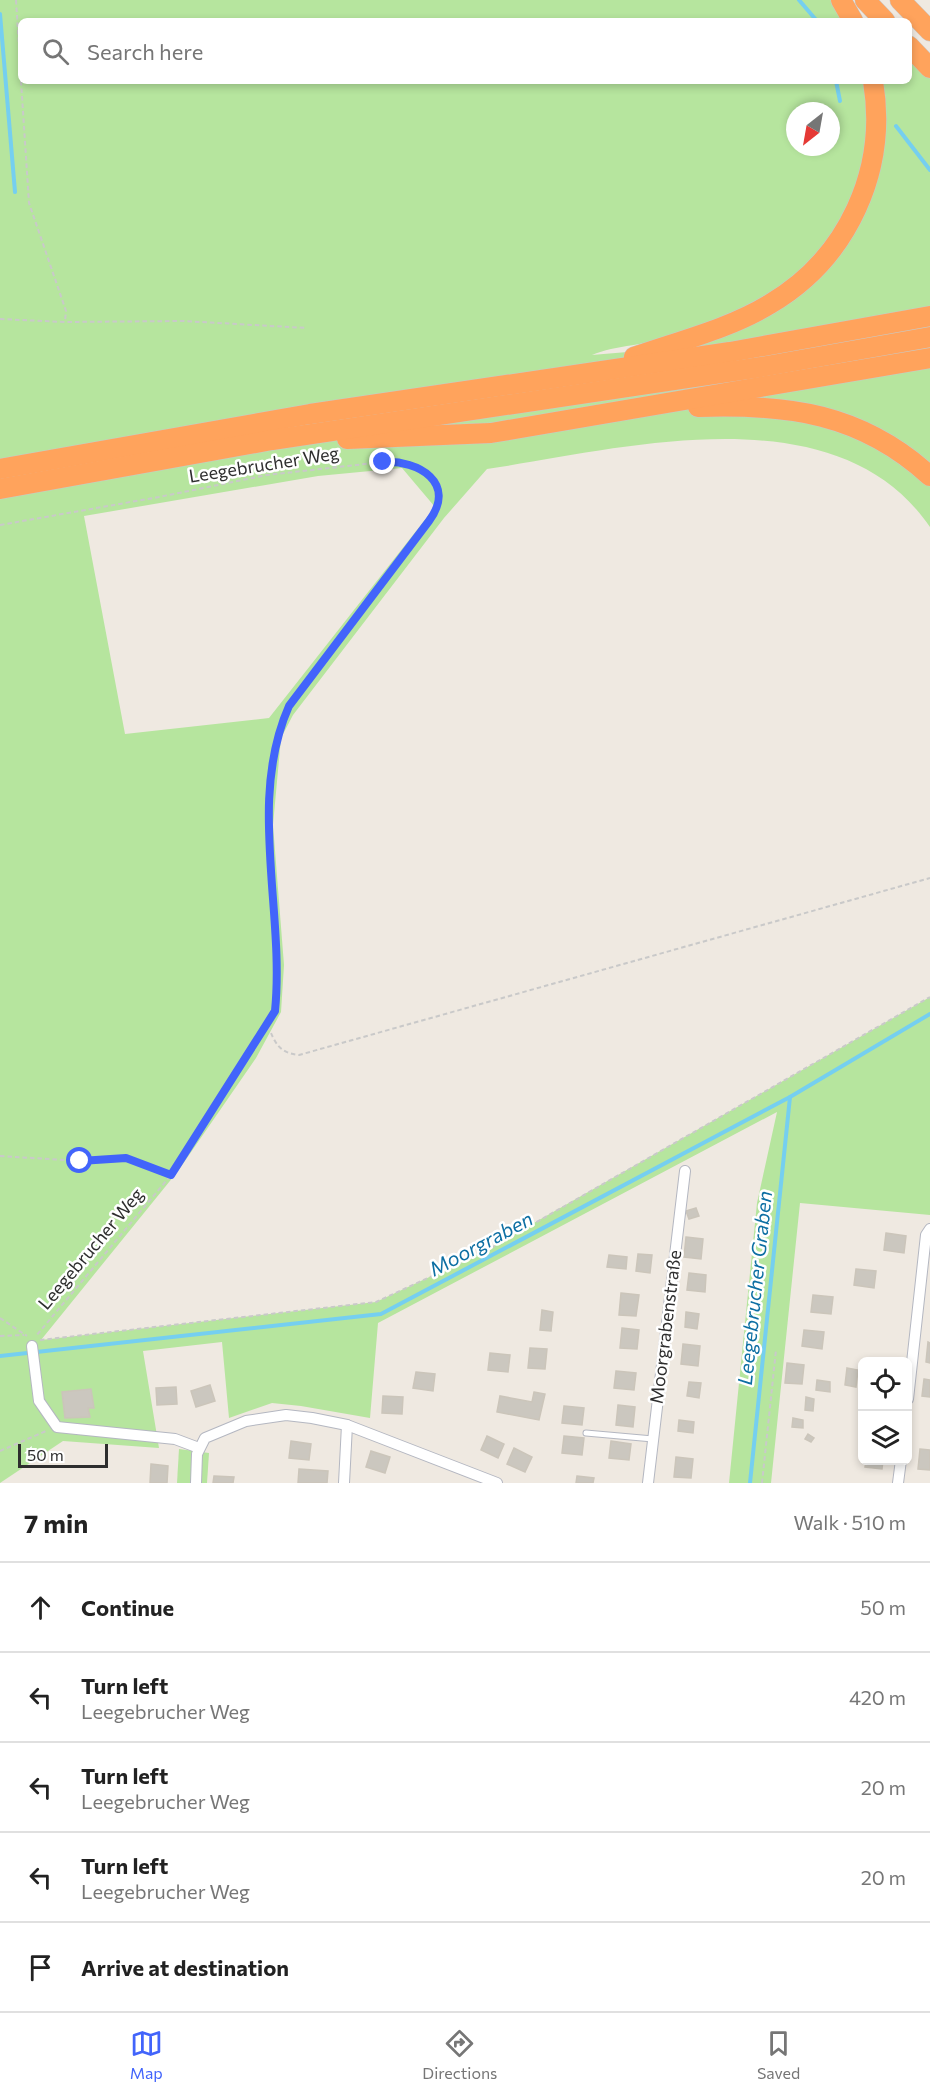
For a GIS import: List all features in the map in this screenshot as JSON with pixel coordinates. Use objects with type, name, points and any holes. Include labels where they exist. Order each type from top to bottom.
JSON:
[{"type":"highway","points":[[841,0],[851,18]]},
{"type":"highway","points":[[865,0],[882,18]]},
{"type":"highway","points":[[900,0],[930,31]]},
{"type":"highway","points":[[912,49],[930,68]]},
{"type":"highway","points":[[584,373],[742,318],[786,294],[816,268],[848,224],[868,178],[876,138],[873,84]]},
{"type":"highway","points":[[0,468],[310,414],[827,336],[930,316]]},
{"type":"highway","points":[[0,489],[272,441],[740,370],[930,337]]},
{"type":"highway","points":[[272,441],[468,435],[534,427],[930,358]]},
{"type":"highway","points":[[635,408],[771,407],[831,417],[882,439],[930,476]]},
{"type":"street","name":"Moorgrabenstraße","points":[[648,1483],[685,1171]]},
{"type":"street","points":[[912,1366],[928,1232]]},
{"type":"street","points":[[32,1343],[39,1401],[57,1427],[175,1439],[199,1448]]},
{"type":"street","points":[[196,1483],[199,1448],[205,1438],[225,1429],[266,1417],[285,1415],[347,1425],[495,1483]]},
{"type":"street","points":[[344,1483],[347,1425]]},
{"type":"street","points":[[898,1483],[900,1465]]},
{"type":"lane","points":[[586,1433],[653,1439]]},
{"type":"path","points":[[16,0],[18,32]]},
{"type":"path","points":[[21,84],[29,203],[66,311],[65,322]]},
{"type":"path","points":[[0,319],[65,322],[183,321],[307,328]]},
{"type":"path","name":"Leegebrucher Weg","points":[[0,525],[159,497],[267,474],[383,462],[413,466],[434,480],[439,494],[436,511],[289,706],[277,733],[268,826],[278,984],[275,1011],[171,1175],[32,1343]]},
{"type":"path","points":[[267,1025],[276,1046],[288,1054],[299,1055],[930,879]]},
{"type":"path","points":[[0,1318],[25,1335],[32,1343],[376,1302],[486,1251],[930,998]]},
{"type":"path","points":[[0,1156],[80,1161],[126,1158],[171,1175]]},
{"type":"path","points":[[0,1336],[25,1335]]},
{"type":"path","points":[[762,1483],[776,1350]]},
{"type":"path","points":[[0,1451],[57,1427]]},
{"type":"green space","points":[[0,0],[832,0],[843,18],[18,18],[18,84],[865,84],[868,109],[863,166],[842,219],[827,243],[808,264],[773,292],[719,320],[665,339],[592,355],[675,347],[731,332],[772,311],[808,284],[838,251],[861,214],[876,172],[883,128],[880,84],[912,84],[912,57],[930,76],[930,527],[890,484],[840,457],[784,443],[724,439],[662,442],[487,469],[444,518],[293,715],[281,738],[273,825],[284,965],[281,1012],[256,1058],[178,1171],[41,1340],[376,1302],[485,1251],[930,997],[930,1215],[800,1203],[771,1483],[729,1483],[757,1203],[777,1112],[378,1323],[370,1418],[272,1403],[229,1418],[222,1342],[143,1351],[159,1448],[63,1441],[0,1483]],"holes":[[[402,468],[435,507],[269,718],[125,734],[84,516],[318,476]]]},
{"type":"green space","points":[[179,1449],[209,1453],[207,1483],[177,1483]]},
{"type":"building","points":[[696,1208],[699,1216],[689,1219],[686,1211]]},
{"type":"building","points":[[886,1233],[906,1236],[904,1253],[884,1250]]},
{"type":"building","points":[[686,1237],[703,1239],[701,1259],[684,1257]]},
{"type":"building","points":[[638,1254],[652,1255],[650,1273],[636,1271]]},
{"type":"building","points":[[609,1255],[627,1257],[626,1269],[607,1267]]},
{"type":"building","points":[[856,1269],[876,1271],[874,1288],[854,1285]]},
{"type":"building","points":[[689,1273],[706,1275],[705,1292],[687,1290]]},
{"type":"building","points":[[621,1293],[639,1295],[636,1316],[619,1315]]},
{"type":"building","points":[[813,1295],[833,1297],[831,1314],[811,1312]]},
{"type":"building","points":[[542,1310],[553,1312],[551,1331],[540,1330]]},
{"type":"building","points":[[686,1312],[699,1314],[697,1329],[685,1327]]},
{"type":"building","points":[[622,1328],[639,1330],[637,1349],[620,1348]]},
{"type":"building","points":[[804,1330],[824,1332],[822,1349],[802,1346]]},
{"type":"building","points":[[928,1342],[930,1343],[930,1363],[926,1362]]},
{"type":"building","points":[[683,1344],[700,1346],[698,1366],[681,1364]]},
{"type":"building","points":[[530,1348],[547,1349],[545,1369],[528,1368]]},
{"type":"building","points":[[490,1353],[510,1355],[508,1372],[488,1370]]},
{"type":"building","points":[[787,1363],[804,1365],[802,1384],[785,1383]]},
{"type":"building","points":[[847,1368],[858,1370],[856,1387],[845,1385]]},
{"type":"building","points":[[616,1371],[636,1373],[634,1390],[614,1388]]},
{"type":"building","points":[[416,1372],[435,1374],[433,1391],[413,1388]]},
{"type":"building","points":[[924,1379],[930,1380],[930,1397],[922,1396]]},
{"type":"building","points":[[817,1380],[830,1382],[830,1392],[816,1390]]},
{"type":"building","points":[[689,1382],[701,1383],[699,1398],[687,1396]]},
{"type":"building","points":[[210,1385],[215,1401],[196,1407],[191,1391]]},
{"type":"building","points":[[176,1387],[177,1404],[157,1405],[156,1388]]},
{"type":"building","points":[[91,1389],[94,1408],[88,1408],[90,1417],[65,1418],[62,1392]]},
{"type":"building","points":[[534,1392],[545,1394],[539,1420],[497,1412],[500,1396],[532,1402]]},
{"type":"building","points":[[383,1396],[403,1397],[402,1414],[382,1413]]},
{"type":"building","points":[[806,1397],[814,1399],[813,1411],[805,1410]]},
{"type":"building","points":[[618,1405],[635,1407],[633,1427],[616,1425]]},
{"type":"building","points":[[564,1406],[584,1408],[582,1425],[562,1423]]},
{"type":"building","points":[[793,1418],[803,1420],[803,1428],[792,1427]]},
{"type":"building","points":[[679,1420],[694,1422],[693,1433],[678,1431]]},
{"type":"building","points":[[808,1434],[814,1438],[811,1442],[805,1439]]},
{"type":"building","points":[[487,1436],[504,1444],[498,1458],[481,1450]]},
{"type":"building","points":[[564,1436],[584,1438],[582,1455],[562,1453]]},
{"type":"building","points":[[291,1441],[311,1444],[309,1460],[289,1458]]},
{"type":"building","points":[[611,1441],[631,1444],[629,1460],[609,1458]]},
{"type":"building","points":[[514,1448],[532,1457],[525,1472],[507,1464]]},
{"type":"building","points":[[920,1449],[930,1450],[930,1470],[918,1469]]},
{"type":"building","points":[[371,1451],[390,1457],[385,1473],[366,1467]]},
{"type":"building","points":[[676,1457],[693,1459],[691,1478],[674,1477]]},
{"type":"building","points":[[151,1464],[168,1466],[167,1483],[150,1483]]},
{"type":"building","points":[[865,1465],[882,1465],[882,1469],[865,1467]]},
{"type":"building","points":[[299,1469],[328,1471],[327,1483],[298,1483]]},
{"type":"building","points":[[214,1476],[234,1477],[233,1483],[213,1483]]},
{"type":"building","points":[[577,1476],[594,1478],[593,1483],[576,1483]]},
{"type":"waterway","points":[[799,0],[814,18]]},
{"type":"waterway","points":[[0,14],[15,192]]},
{"type":"waterway","points":[[837,84],[840,101]]},
{"type":"waterway","points":[[896,126],[930,170]]},
{"type":"waterway","name":"Moorgraben","points":[[0,1356],[381,1314],[790,1097],[930,1014]]},
{"type":"waterway","name":"Leegebrucher Graben","points":[[750,1483],[790,1097]]},
{"type":"route","points":[[80,1161],[126,1158],[171,1175],[275,1011],[278,984],[268,826],[277,733],[289,706],[429,521],[439,502],[437,487],[429,475],[413,466],[399,462],[383,462]]}]
